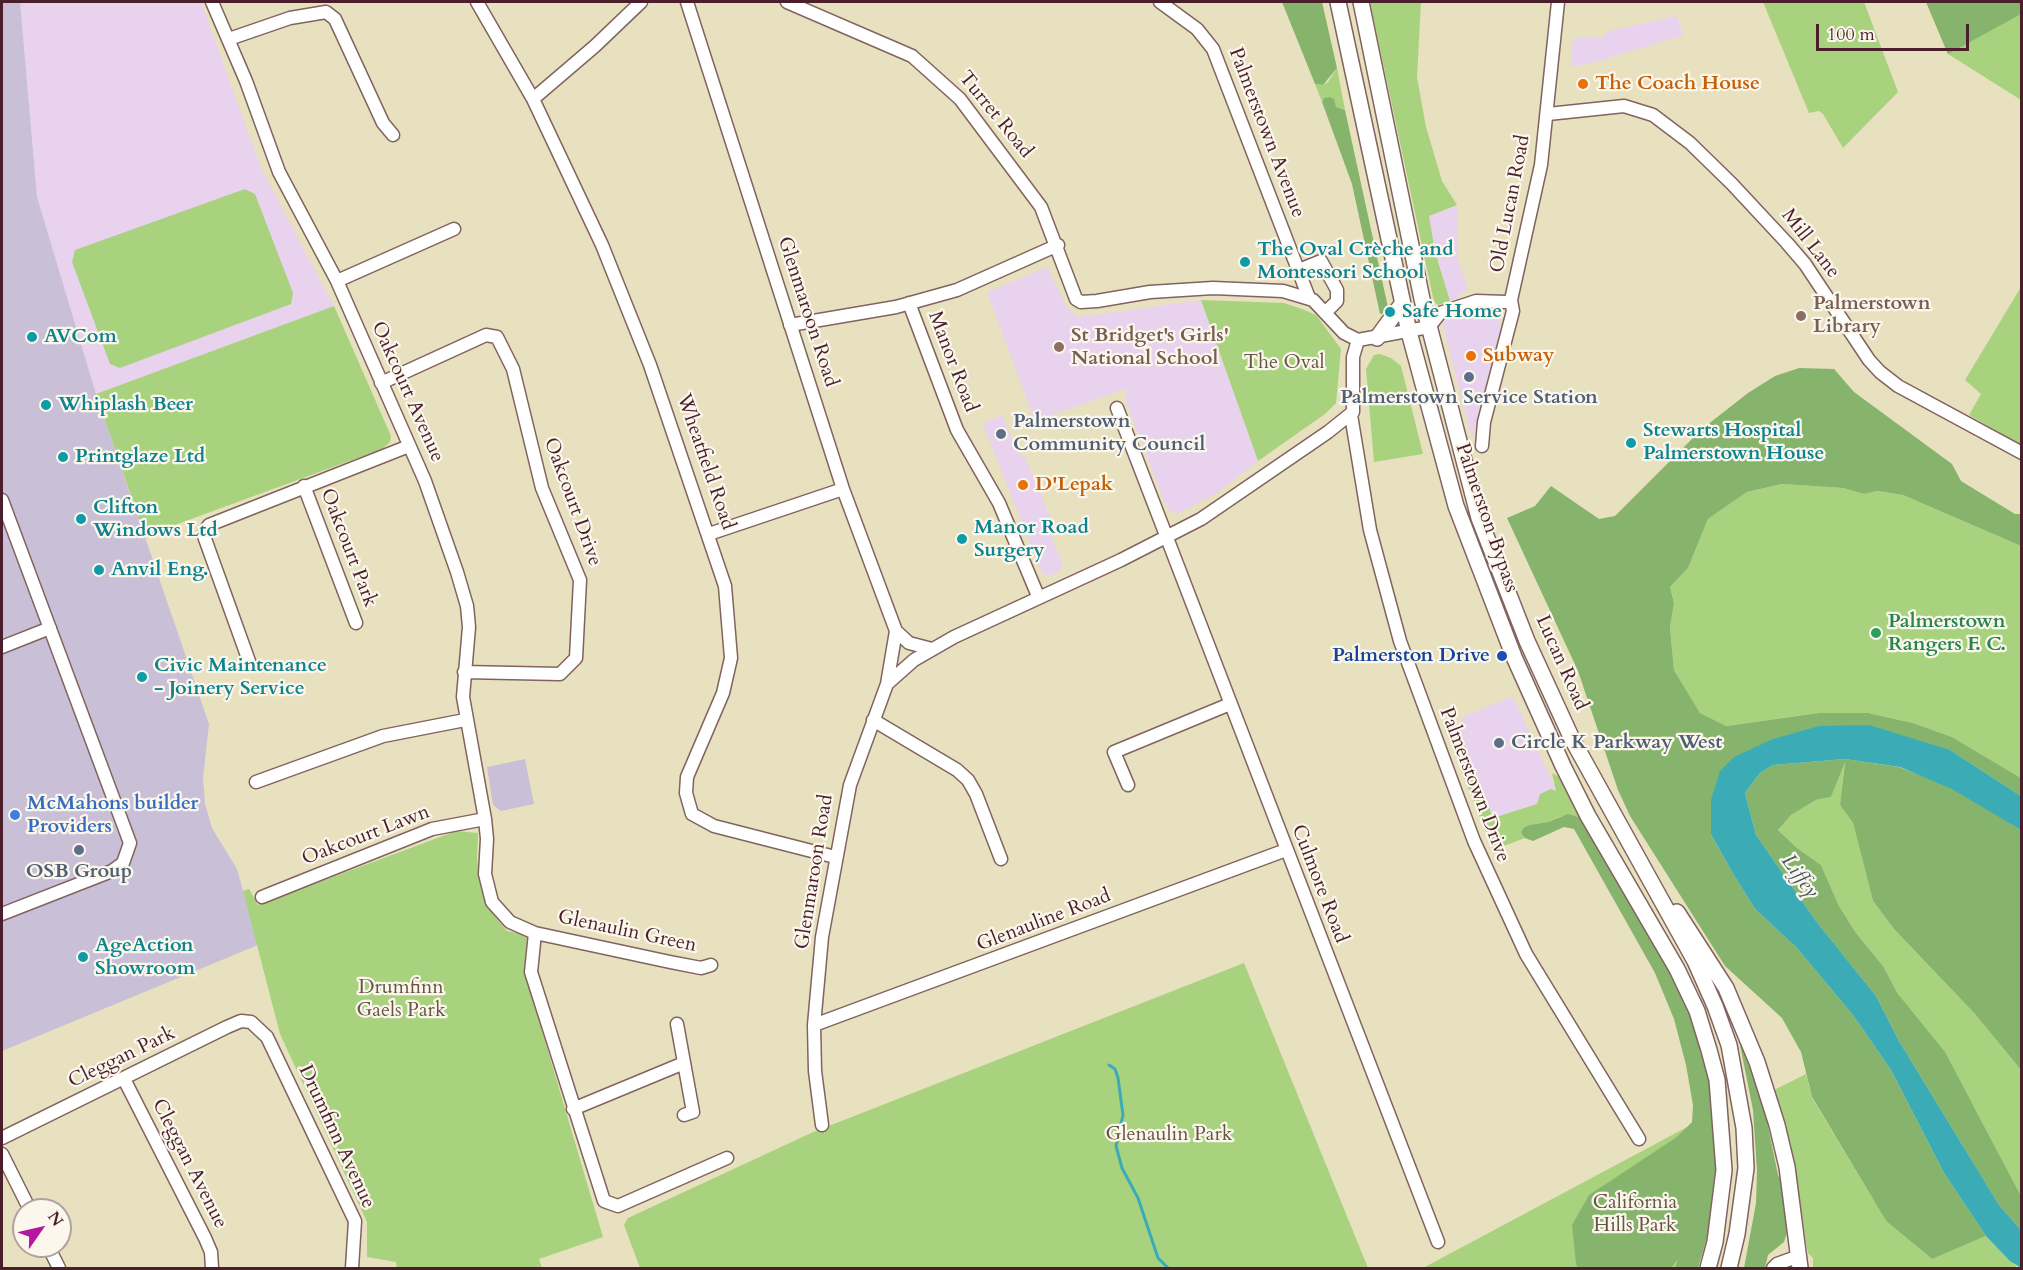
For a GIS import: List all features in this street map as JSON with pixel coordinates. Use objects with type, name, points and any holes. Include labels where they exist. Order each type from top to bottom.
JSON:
[{"type":"main road","name":"Palmerston Bypass","points":[[1338,2],[1402,304],[1431,420],[1456,506],[1532,697],[1588,816],[1677,969],[1697,1011],[1717,1080],[1723,1131],[1722,1205],[1708,1269]]},
{"type":"main road","points":[[1360,2],[1429,327]]},
{"type":"main road","points":[[1396,178],[1397,220],[1415,320],[1414,327],[1409,332]]},
{"type":"main road","points":[[1377,338],[1402,304]]},
{"type":"main road","name":"Lucan Road","points":[[1429,327],[1479,518],[1527,641],[1572,739],[1643,866]]},
{"type":"main road","points":[[1431,420],[1436,401],[1449,402]]},
{"type":"main road","points":[[1643,866],[1703,948],[1726,988],[1744,1028],[1777,1125],[1786,1167],[1799,1262]]},
{"type":"main road","points":[[1643,866],[1715,1006],[1738,1082],[1746,1168],[1737,1234],[1729,1269]]},
{"type":"street","name":"Oakcourt Avenue","points":[[212,2],[229,39],[279,172],[337,281],[441,524],[467,606],[469,627],[464,672],[465,720],[485,819]]},
{"type":"street","name":"Wheatfield Road","points":[[477,2],[533,99],[579,193],[628,308],[709,534],[725,586],[731,658],[723,693],[687,777],[688,804],[692,814],[708,824],[835,857]]},
{"type":"street","points":[[533,99],[595,46],[641,2]]},
{"type":"street","name":"Glenmaroon Road","points":[[687,2],[843,489],[896,631],[887,684],[850,785],[822,937],[814,1025],[815,1071],[822,1125]]},
{"type":"street","name":"Turret Road","points":[[787,2],[912,56],[932,71],[960,99],[999,148],[1041,207],[1058,245],[1076,299],[1082,302],[1097,301],[1150,292],[1213,288],[1277,291],[1309,298]]},
{"type":"street","name":"Palmerstown Avenue","points":[[1160,2],[1197,29],[1212,49],[1309,298]]},
{"type":"street","name":"Old Lucan Road","points":[[1482,446],[1486,412],[1513,311],[1511,300],[1531,217],[1548,114],[1558,2]]},
{"type":"street","points":[[229,39],[290,18],[326,12],[335,19],[383,123],[393,135]]},
{"type":"street","name":"Mill Lane","points":[[1548,114],[1624,106],[1653,115],[1690,144],[1732,184],[1787,243],[1805,264],[1869,360],[1880,372],[1898,386],[2022,453]]},
{"type":"street","points":[[337,281],[454,229]]},
{"type":"street","points":[[790,325],[909,303],[957,290],[1058,245]]},
{"type":"street","points":[[1299,270],[1321,261],[1337,290],[1337,301],[1325,313]]},
{"type":"street","points":[[1309,298],[1344,333],[1358,340],[1429,327],[1440,313],[1481,300],[1506,303],[1511,300]]},
{"type":"street","name":"Manor Road","points":[[909,303],[957,430],[999,503],[1038,596]]},
{"type":"street","name":"Oakcourt Drive","points":[[381,383],[486,335],[497,337],[513,369],[542,488],[580,580],[576,658],[560,674],[464,672]]},
{"type":"street","points":[[887,684],[914,660],[932,649],[1202,519],[1352,415],[1354,408],[1353,357],[1358,340]]},
{"type":"street","name":"Culmore Road","points":[[1117,408],[1438,1242]]},
{"type":"street","name":"Palmerstown Drive","points":[[1352,415],[1370,530],[1400,641],[1474,841],[1526,954],[1639,1139]]},
{"type":"street","name":"Oakcourt Park","points":[[250,664],[204,536],[209,525],[409,446]]},
{"type":"street","name":"Oakcourt Park","points":[[304,486],[356,623]]},
{"type":"street","points":[[709,534],[843,489]]},
{"type":"street","points":[[2,500],[129,835],[129,851],[123,863],[112,872],[2,914]]},
{"type":"street","points":[[2,647],[50,628]]},
{"type":"street","points":[[896,631],[909,643],[932,649]]},
{"type":"street","points":[[1128,785],[1114,752],[1230,704]]},
{"type":"street","points":[[256,782],[383,736],[465,720]]},
{"type":"street","points":[[873,720],[957,770],[968,780],[1000,859]]},
{"type":"street","name":"Oakcourt Lawn","points":[[262,897],[432,829],[485,819]]},
{"type":"street","name":"Glenaulin Green","points":[[485,819],[488,839],[484,874],[486,889],[492,902],[510,922],[535,933],[670,962],[701,968],[711,965]]},
{"type":"street","name":"Glenauline Road","points":[[814,1025],[1286,850]]},
{"type":"street","name":"Glenaulin Green","points":[[535,933],[531,972],[604,1201],[618,1206],[727,1158]]},
{"type":"street","name":"Cleggan Park","points":[[2,1138],[241,1021],[251,1022],[260,1028]]},
{"type":"street","points":[[677,1024],[693,1112],[684,1115]]},
{"type":"street","name":"Drumfinn Avenue","points":[[260,1028],[288,1080],[355,1221],[352,1269]]},
{"type":"street","points":[[573,1109],[684,1063]]},
{"type":"street","name":"Cleggan Avenue","points":[[124,1079],[205,1238],[211,1252],[212,1269]]},
{"type":"street","points":[[2,1154],[24,1198]]},
{"type":"street","points":[[1773,1269],[1777,1264],[1799,1262]]},
{"type":"shaded area","points":[[2,2],[20,2],[37,197],[96,394],[209,724],[203,778],[205,804],[212,828],[237,869],[258,945],[2,1051]]},
{"type":"shaded area","points":[[20,2],[201,2],[261,168],[334,306],[96,394],[37,197]]},
{"type":"shaded area","points":[[1677,16],[1683,35],[1599,61],[1571,67],[1573,37],[1605,37],[1605,32]]},
{"type":"shaded area","points":[[1457,205],[1457,258],[1468,289],[1458,295],[1459,298],[1450,301],[1435,252],[1428,216]]},
{"type":"shaded area","points":[[1047,267],[1067,308],[1079,317],[1201,300],[1258,461],[1217,493],[1177,514],[1170,511],[1164,501],[1126,402],[1125,389],[1035,421],[987,292]]},
{"type":"shaded area","points":[[1484,308],[1497,313],[1501,326],[1472,439],[1443,326],[1446,318]]},
{"type":"shaded area","points":[[1002,415],[1019,455],[1024,455],[1050,516],[1045,521],[1063,566],[1058,572],[1045,576],[1039,567],[983,424]]},
{"type":"shaded area","name":"Circle K Parkway West","points":[[1513,696],[1557,792],[1538,804],[1493,818],[1457,726],[1464,716]]},
{"type":"shaded area","points":[[525,759],[534,804],[501,811],[493,805],[487,767]]},
{"type":"green space","points":[[1282,2],[1322,2],[1337,68],[1323,85],[1315,84]]},
{"type":"green space","points":[[1370,2],[1421,2],[1417,77],[1426,127],[1442,181],[1457,205],[1429,216],[1435,252],[1450,301],[1438,305],[1434,302]]},
{"type":"green space","points":[[1763,2],[1864,2],[1898,92],[1843,148],[1823,114],[1819,111],[1809,113]]},
{"type":"green space","points":[[1926,2],[2021,2],[2021,100],[1948,54]]},
{"type":"green space","points":[[1926,2],[2021,2],[2021,14],[1948,54]]},
{"type":"green space","points":[[1337,68],[1345,110],[1336,107],[1334,103],[1324,98],[1322,102],[1315,84],[1323,85],[1328,82]]},
{"type":"green space","points":[[1324,98],[1334,99],[1336,107],[1345,110],[1389,312],[1380,314],[1352,184],[1322,102]]},
{"type":"green space","points":[[245,189],[255,194],[293,293],[291,304],[120,368],[110,364],[72,262],[75,250]]},
{"type":"green space","points":[[2021,287],[2021,445],[1969,415],[1981,394],[1965,380]]},
{"type":"green space","name":"The Oval","points":[[1201,300],[1284,303],[1302,309],[1316,315],[1341,349],[1336,403],[1325,414],[1258,461]]},
{"type":"green space","points":[[334,306],[391,436],[390,442],[382,449],[145,536],[96,394]]},
{"type":"green space","points":[[1380,354],[1391,358],[1401,366],[1423,454],[1374,462],[1366,369],[1374,355]]},
{"type":"green space","points":[[1799,368],[1834,369],[1854,392],[1952,464],[1961,481],[2015,514],[2021,514],[2021,546],[1903,495],[1878,491],[1864,494],[1843,488],[1782,484],[1747,492],[1708,519],[1688,568],[1670,587],[1674,603],[1670,627],[1674,670],[1700,713],[1726,726],[1819,713],[1868,713],[1913,723],[1952,737],[2021,778],[2021,796],[1950,750],[1773,739],[1711,834],[1755,909],[1797,948],[1853,1015],[1891,1070],[1944,1173],[1986,1236],[1932,1259],[1886,1221],[1812,1097],[1801,1052],[1782,1018],[1725,966],[1630,816],[1618,790],[1578,671],[1507,518],[1535,506],[1551,486],[1599,519],[1615,516],[1702,429],[1748,393],[1775,376]]},
{"type":"green space","points":[[1782,484],[1843,488],[1864,494],[1878,491],[1903,495],[2021,546],[2021,778],[1952,737],[1913,723],[1868,713],[1819,713],[1725,726],[1700,713],[1674,670],[1670,626],[1674,603],[1670,587],[1688,568],[1708,519],[1747,492]]},
{"type":"green space","points":[[1443,724],[1457,726],[1493,818],[1537,804],[1540,794],[1551,789],[1556,791],[1552,773],[1565,780],[1584,819],[1562,816],[1548,822],[1529,825],[1523,828],[1521,833],[1525,838],[1493,850]]},
{"type":"green space","points":[[1845,759],[1840,805],[1853,823],[1873,901],[1894,929],[1975,1014],[2021,1070],[2021,1196],[1973,1105],[1898,994],[1883,966],[1856,933],[1839,906],[1821,865],[1797,848],[1778,830],[1791,815],[1816,800],[1831,797]]},
{"type":"green space","points":[[1845,759],[1899,767],[1955,789],[2021,830],[2021,1070],[1975,1014],[1894,929],[1873,901],[1853,823],[1840,805],[1845,762],[1831,797],[1816,800],[1791,815],[1778,830],[1797,848],[1821,865],[1839,906],[1856,933],[1883,966],[1898,994],[1945,1052],[2021,1196],[2021,1230],[1999,1205],[1899,1041],[1876,996],[1816,921],[1756,835],[1745,793],[1760,773],[1773,765]]},
{"type":"green space","points":[[1568,814],[1584,819],[1693,1014],[1716,1102],[1719,1172],[1714,1214],[1698,1268],[1675,1268],[1678,1259],[1671,1268],[1578,1268],[1576,1264],[1572,1225],[1589,1195],[1677,1137],[1692,1122],[1693,1105],[1674,1019],[1655,973],[1574,829],[1564,827],[1533,841],[1525,838],[1521,833],[1523,828],[1529,825],[1548,822]]},
{"type":"green space","name":"Drumfinn Gaels Park","points":[[456,831],[478,833],[477,859],[482,892],[490,910],[507,931],[527,935],[524,970],[603,1237],[539,1259],[542,1268],[397,1268],[396,1262],[367,1257],[367,1222],[280,1034],[243,891],[249,889],[258,905]]},
{"type":"green space","name":"Glenaulin Park","points":[[1244,963],[1368,1268],[640,1268],[624,1225],[628,1218],[811,1133]]},
{"type":"green space","points":[[1739,1040],[1763,1102],[1778,1175],[1785,1189],[1787,1232],[1784,1242],[1768,1255],[1765,1268],[1744,1268],[1756,1203],[1757,1171],[1753,1110]]},
{"type":"green space","points":[[1806,1074],[1812,1098],[1886,1221],[1932,1259],[1986,1236],[2018,1268],[1813,1268],[1813,1258],[1808,1253],[1789,1138],[1774,1090]]},
{"type":"green space","name":"California Hills Park","points":[[1689,1126],[1680,1256],[1675,1268],[1423,1268]]},
{"type":"water","points":[[1869,725],[1950,750],[2021,796],[2021,830],[1952,789],[1900,767],[1845,759],[1773,765],[1760,773],[1745,793],[1756,835],[1816,921],[1876,996],[1899,1041],[1999,1205],[2021,1230],[2021,1268],[2010,1261],[1986,1236],[1944,1173],[1891,1070],[1853,1015],[1797,948],[1755,909],[1711,834],[1711,800],[1720,771],[1734,757],[1773,739],[1819,726]]},
{"type":"waterway","points":[[1109,1065],[1115,1069],[1118,1078],[1123,1115],[1116,1146],[1122,1168],[1138,1198],[1158,1258],[1168,1268]]},
{"type":"place","name":"The Coach House","points":[[1583,84]]},
{"type":"place","name":"The Oval Crèche and Montessori School","points":[[1245,262]]},
{"type":"place","name":"Safe Home","points":[[1390,312]]},
{"type":"place","name":"Palmerstown Library","points":[[1801,316]]},
{"type":"place","name":"AVCom","points":[[32,337]]},
{"type":"place","name":"St Bridget's Girls' National School","points":[[1059,347]]},
{"type":"place","name":"Subway","points":[[1471,356]]},
{"type":"place","name":"Palmerstown Service Station","points":[[1469,377]]},
{"type":"place","name":"Whiplash Beer","points":[[46,405]]},
{"type":"place","name":"Palmerstown Community Council","points":[[1001,434]]},
{"type":"place","name":"Stewarts Hospital Palmerstown House","points":[[1631,443]]},
{"type":"place","name":"Printglaze Ltd","points":[[63,457]]},
{"type":"place","name":"D'Lepak","points":[[1023,485]]},
{"type":"place","name":"Clifton Windows Ltd","points":[[81,519]]},
{"type":"place","name":"Manor Road Surgery","points":[[962,539]]},
{"type":"place","name":"Anvil Eng.","points":[[99,570]]},
{"type":"place","name":"Palmerstown Rangers F. C.","points":[[1876,633]]},
{"type":"place","name":"Palmerston Drive","points":[[1502,656]]},
{"type":"place","name":"Civic Maintenance - Joinery Service","points":[[142,677]]},
{"type":"place","name":"Circle K Parkway West","points":[[1499,743]]},
{"type":"place","name":"McMahons builder Providers","points":[[15,815]]},
{"type":"place","name":"OSB Group","points":[[79,850]]},
{"type":"place","name":"AgeAction Showroom","points":[[83,957]]},
{"type":"water label","name":"Liffey","points":[[1799,877]]}]
